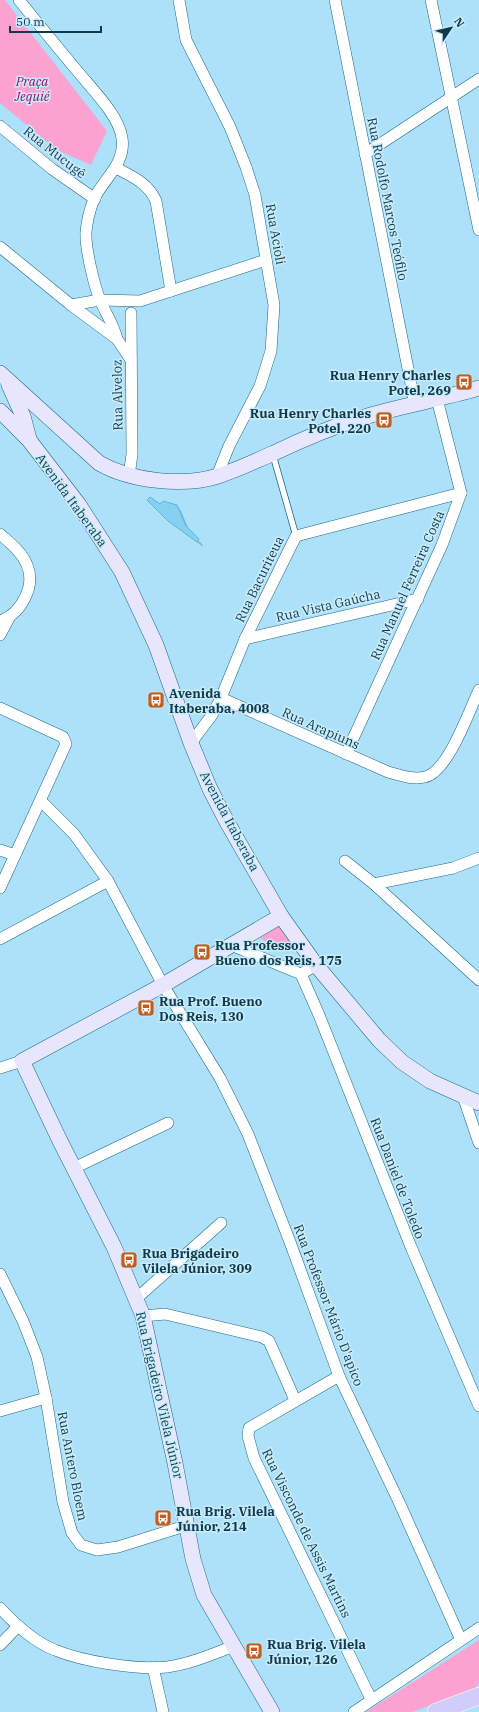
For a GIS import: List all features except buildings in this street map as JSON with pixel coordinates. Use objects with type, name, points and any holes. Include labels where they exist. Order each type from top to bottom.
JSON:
[{"type":"main road","points":[[436,1712],[479,1696]]},
{"type":"street","points":[[19,0],[117,121],[122,137],[122,154],[116,168],[95,199],[89,215],[86,233],[88,252],[100,300],[111,319],[116,339]]},
{"type":"street","name":"Rua Acioli","points":[[179,0],[186,40],[230,127],[246,166],[255,195],[274,305],[271,351],[260,386],[229,446],[217,476]]},
{"type":"street","name":"Rua Rodolfo Marcos Teófilo","points":[[334,0],[415,404]]},
{"type":"street","points":[[431,0],[450,98],[475,193],[479,230]]},
{"type":"street","points":[[365,154],[479,79]]},
{"type":"street","name":"Rua Mucugê","points":[[0,126],[52,169],[95,199]]},
{"type":"street","points":[[116,168],[140,181],[152,192],[156,201],[171,291]]},
{"type":"street","points":[[0,247],[71,305],[116,339],[131,360]]},
{"type":"street","points":[[71,305],[100,300],[140,301],[266,260]]},
{"type":"street","points":[[116,339],[131,313],[140,301]]},
{"type":"street","name":"Rua Alveloz","points":[[129,476],[132,454],[131,313]]},
{"type":"street","points":[[2,380],[17,401],[48,418]]},
{"type":"street","points":[[2,380],[100,463],[113,471],[129,476],[181,480],[217,476],[313,435],[359,419],[479,388]]},
{"type":"street","points":[[437,399],[461,493]]},
{"type":"street","name":"Avenida Itaberaba","points":[[17,401],[23,416],[29,440]]},
{"type":"street","name":"Avenida Itaberaba","points":[[0,411],[29,440],[79,505],[122,572],[156,645],[210,789],[227,822],[282,916],[316,965],[380,1040],[402,1062],[430,1081],[479,1103]]},
{"type":"street","name":"Rua Bacuriteua","points":[[192,743],[212,715],[221,698],[245,639],[296,536],[461,493]]},
{"type":"street","name":"Rua Manuel Ferreira Costa","points":[[346,754],[442,545],[461,493]]},
{"type":"street","points":[[0,534],[20,553],[27,565],[30,576],[26,597],[19,608],[4,620],[0,635]]},
{"type":"street","name":"Rua Vista Gaúcha","points":[[245,639],[418,599]]},
{"type":"street","name":"Rua Arapiuns","points":[[221,698],[388,772],[414,778],[425,778],[441,767],[449,754],[479,690]]},
{"type":"street","points":[[0,708],[63,737],[66,744],[0,888]]},
{"type":"street","name":"Rua Professor Mário D'apico","points":[[41,800],[74,834],[108,881],[163,984],[220,1078],[248,1134],[290,1242],[339,1376],[399,1502],[461,1640]]},
{"type":"street","points":[[0,850],[15,855]]},
{"type":"street","points":[[374,884],[453,868],[479,858]]},
{"type":"street","points":[[345,861],[374,884],[479,980]]},
{"type":"street","points":[[0,939],[108,881]]},
{"type":"street","points":[[0,1068],[22,1061],[163,984],[282,916]]},
{"type":"street","points":[[231,945],[301,974],[316,965]]},
{"type":"street","name":"Rua Daniel de Toledo","points":[[301,974],[319,1015],[411,1247],[479,1406]]},
{"type":"street","name":"Rua Brigadeiro Vilela Júnior","points":[[22,1061],[114,1247],[144,1316],[188,1525],[193,1559],[204,1595],[272,1712]]},
{"type":"street","points":[[463,1096],[479,1143]]},
{"type":"street","points":[[74,1168],[168,1123]]},
{"type":"street","points":[[137,1298],[221,1223]]},
{"type":"street","name":"Rua Antero Bloem","points":[[0,1274],[23,1321],[37,1357],[46,1398],[63,1502],[72,1533],[80,1544],[97,1550],[118,1547],[188,1525]]},
{"type":"street","points":[[144,1316],[164,1314],[262,1337],[269,1341],[295,1400]]},
{"type":"street","name":"Rua Visconde de Assis Martins","points":[[339,1376],[295,1400],[249,1428],[250,1445],[293,1541],[371,1699]]},
{"type":"street","points":[[0,1411],[46,1398]]},
{"type":"street","points":[[0,1608],[29,1636],[55,1650],[138,1668],[167,1667],[208,1656],[234,1646]]},
{"type":"street","points":[[0,1645],[18,1626]]},
{"type":"street","points":[[354,1712],[371,1699],[479,1628]]},
{"type":"street","points":[[154,1667],[163,1712]]},
{"type":"lane","points":[[272,453],[296,536]]},
{"type":"green space","name":"Praça Jequié","points":[[0,0],[5,0],[107,131],[91,165],[57,150],[0,103]]},
{"type":"green space","points":[[283,924],[293,941],[288,953],[260,938]]},
{"type":"green space","points":[[479,1640],[479,1682],[476,1688],[412,1712],[366,1712]]},
{"type":"place","name":"Rua Henry Charles Potel, 269","points":[[464,382]]},
{"type":"place","name":"Rua Henry Charles Potel, 220","points":[[384,420]]},
{"type":"place","name":"Avenida Itaberaba, 4008","points":[[156,700]]},
{"type":"place","name":"Rua Professor Bueno dos Reis, 175","points":[[202,952]]},
{"type":"place","name":"Rua Prof. Bueno Dos Reis, 130","points":[[146,1008]]},
{"type":"place","name":"Rua Brigadeiro Vilela Júnior, 309","points":[[129,1260]]},
{"type":"place","name":"Rua Brig. Vilela Júnior, 214","points":[[163,1518]]},
{"type":"place","name":"Rua Brig. Vilela Júnior, 126","points":[[254,1651]]}]
